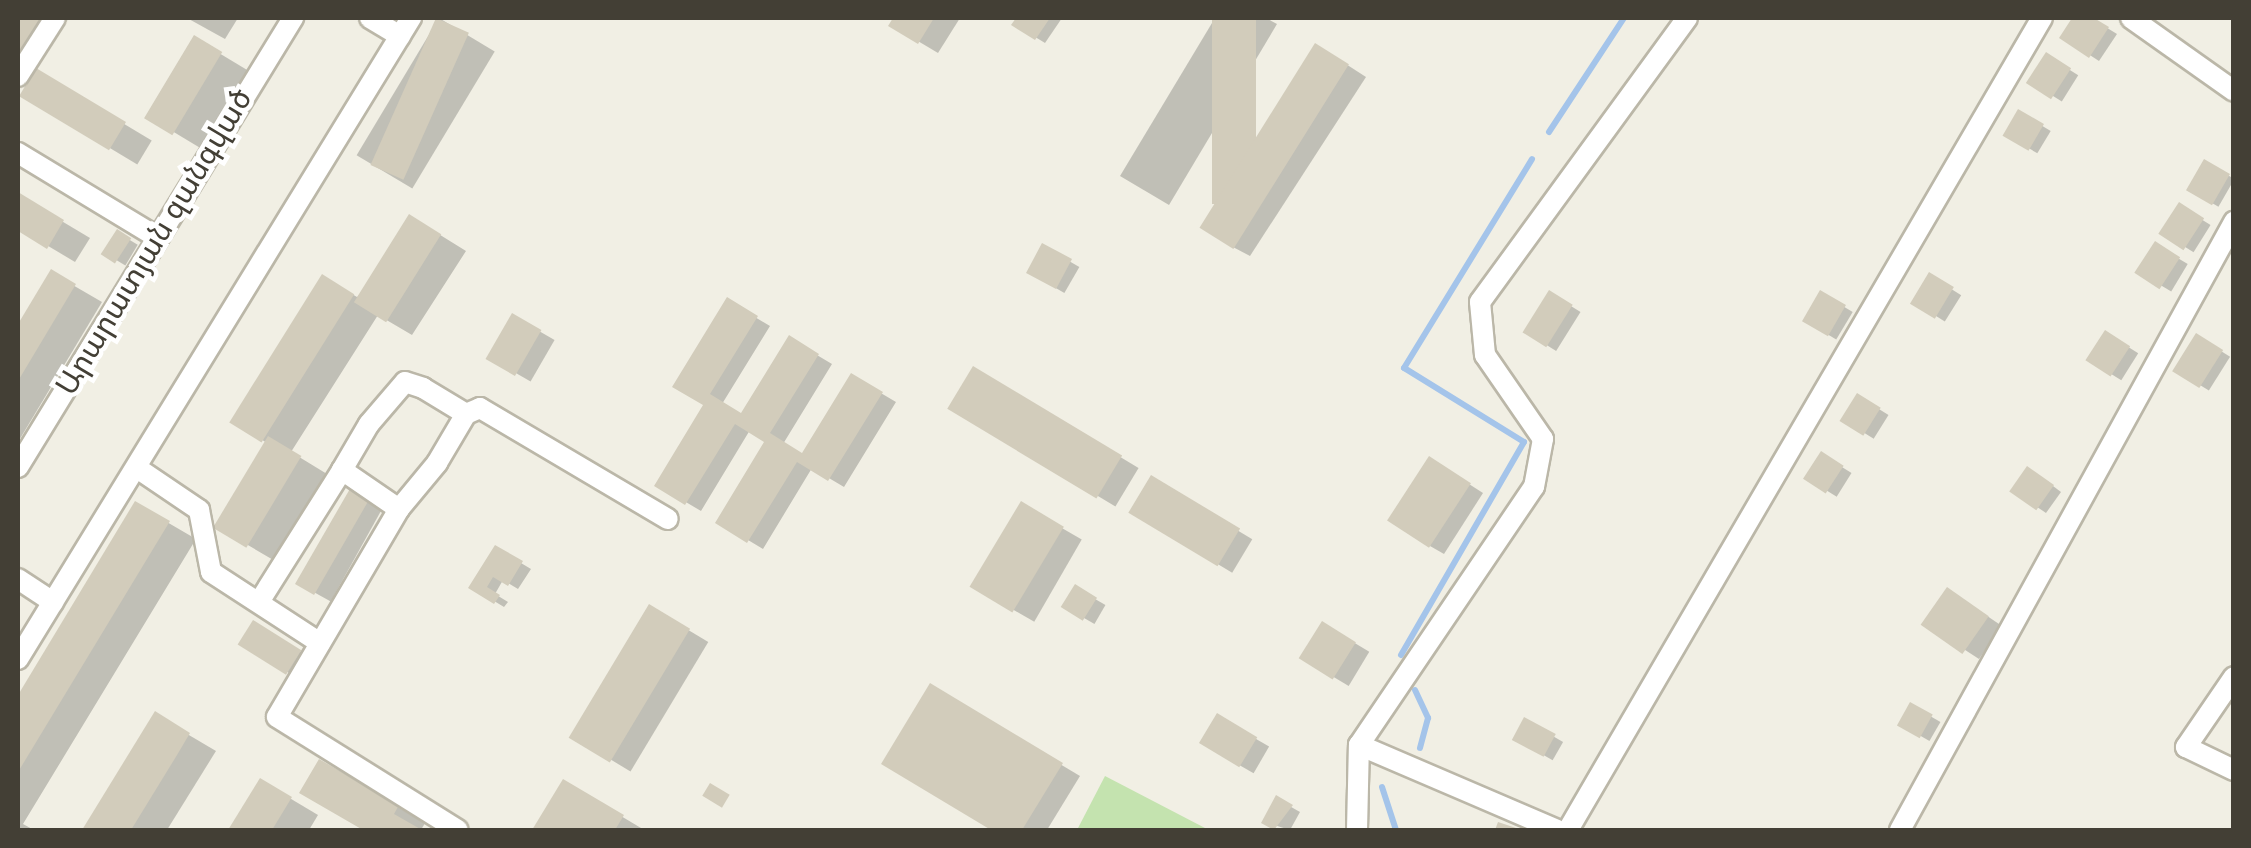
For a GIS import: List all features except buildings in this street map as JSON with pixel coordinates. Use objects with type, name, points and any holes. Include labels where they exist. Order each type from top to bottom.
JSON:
[{"type":"street","points":[[18,76],[54,18]]},
{"type":"street","name":"Արարատյան զանգված","points":[[18,467],[155,236],[293,18]]},
{"type":"street","points":[[18,658],[406,27],[370,18]]},
{"type":"street","points":[[1357,830],[1360,745],[1534,487],[1543,439],[1485,355],[1480,302],[1687,18]]},
{"type":"street","points":[[1568,830],[2042,18]]},
{"type":"street","points":[[2131,18],[2234,92]]},
{"type":"street","points":[[18,153],[155,236]]},
{"type":"street","points":[[1900,830],[2234,222]]},
{"type":"street","points":[[259,602],[398,386],[413,383],[466,414]]},
{"type":"street","points":[[458,830],[277,717],[399,509],[438,463],[466,414],[480,408],[668,519]]},
{"type":"street","points":[[137,468],[198,510],[211,572],[320,643]]},
{"type":"street","points":[[342,470],[399,509]]},
{"type":"street","points":[[18,579],[53,602]]},
{"type":"street","points":[[2234,677],[2186,747],[2234,770]]},
{"type":"street","points":[[1360,745],[1557,830]]},
{"type":"green space","points":[[1105,776],[1205,828],[1204,830],[1077,830]]},
{"type":"waterway","points":[[1549,132],[1624,18]]},
{"type":"waterway","points":[[1401,655],[1524,442],[1404,368],[1532,159]]},
{"type":"waterway","points":[[1415,690],[1428,718],[1420,748]]},
{"type":"waterway","points":[[1382,787],[1396,830]]}]
